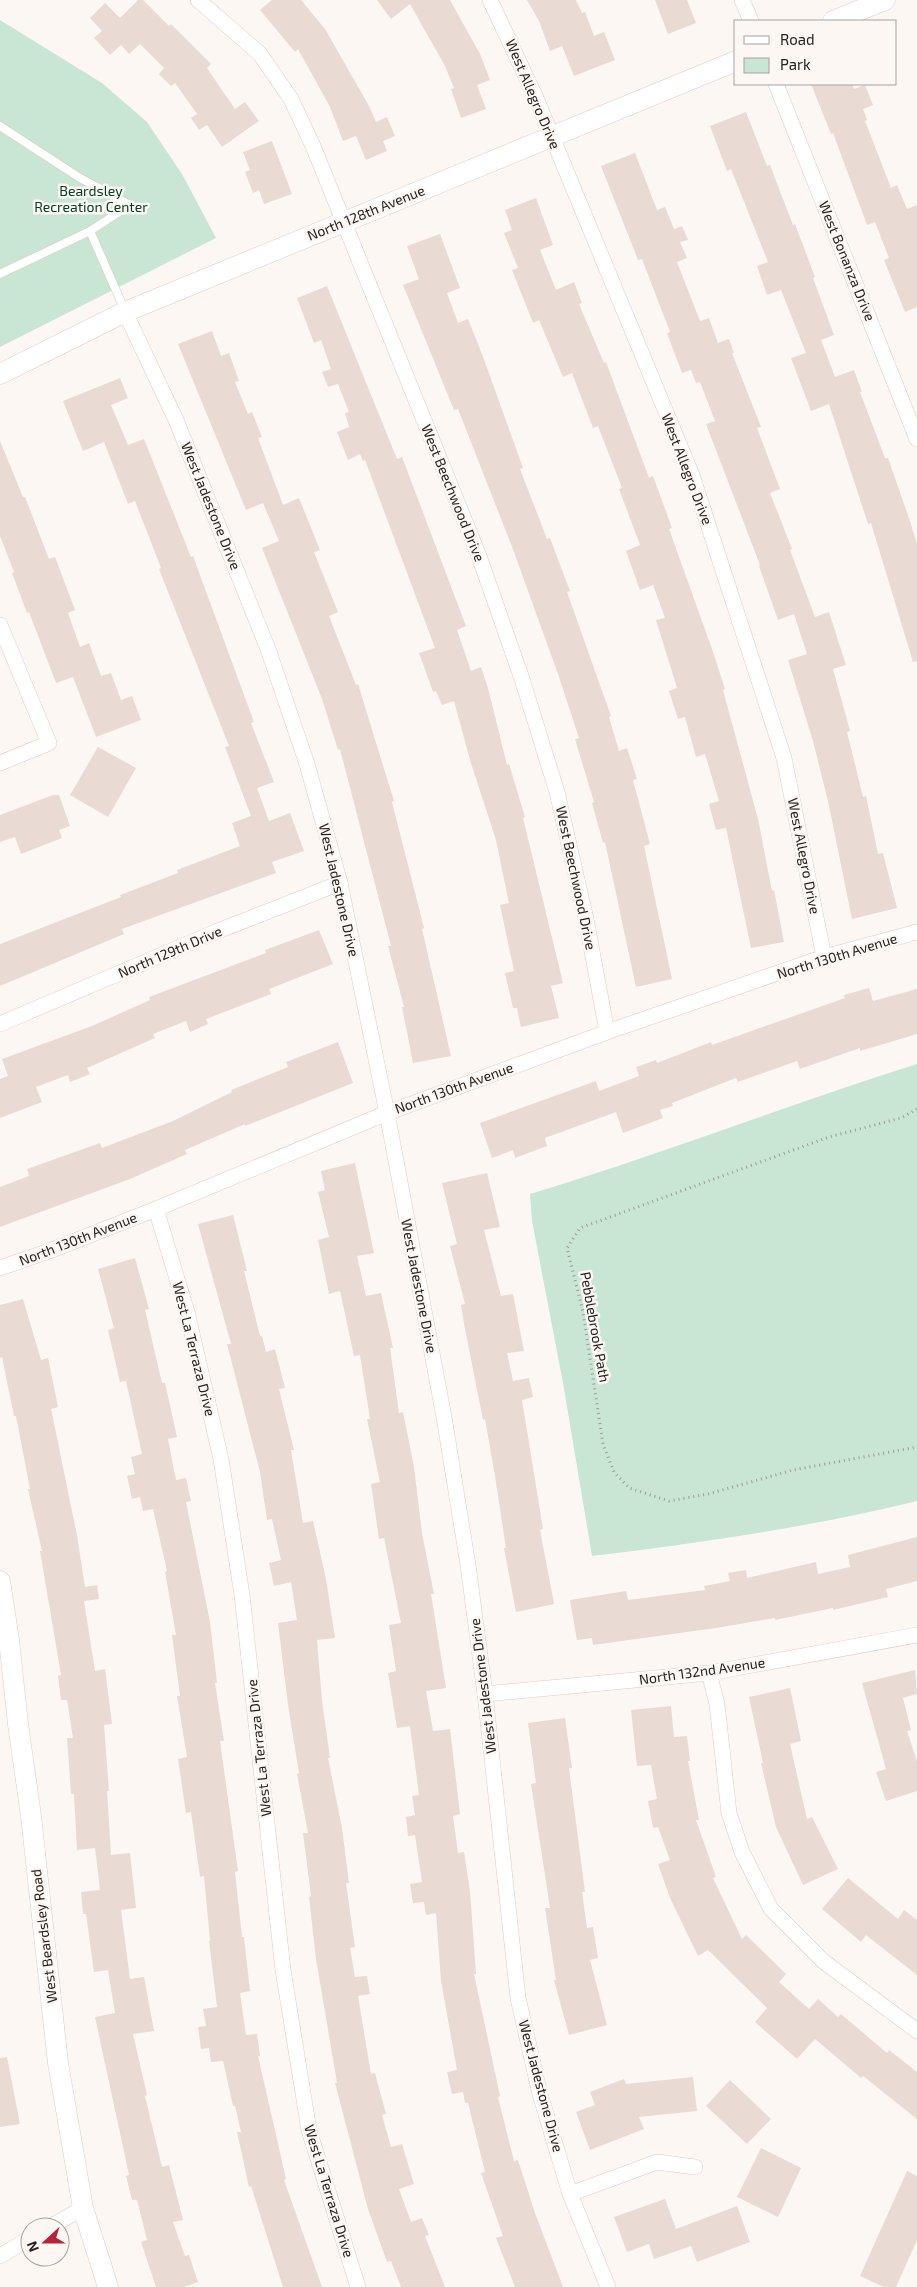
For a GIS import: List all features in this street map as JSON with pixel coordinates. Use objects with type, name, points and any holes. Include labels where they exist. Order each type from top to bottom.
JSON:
[{"type":"street","name":"West Beechwood Drive","points":[[198,0],[260,54],[291,100],[313,146],[479,556],[522,679],[557,792],[586,919],[608,1032]]},
{"type":"street","name":"West Allegro Drive","points":[[490,0],[517,53],[692,475],[784,758],[824,957]]},
{"type":"street","points":[[742,0],[751,20]]},
{"type":"street","points":[[835,20],[885,0]]},
{"type":"street","name":"North 128th Avenue","points":[[0,374],[125,312],[734,62]]},
{"type":"street","name":"West Bonanza Drive","points":[[776,85],[917,439]]},
{"type":"street","name":"West Jadestone Drive","points":[[125,312],[176,420],[268,649],[307,764],[340,883],[387,1113],[444,1417],[468,1566],[485,1694],[518,1998],[540,2094],[570,2194],[608,2287]]},
{"type":"street","points":[[0,625],[49,742],[0,762]]},
{"type":"street","name":"North 129th Drive","points":[[0,1024],[218,931],[340,883]]},
{"type":"street","name":"North 130th Avenue","points":[[0,1268],[156,1209],[387,1113],[608,1032],[824,957],[917,932]]},
{"type":"street","name":"West La Terraza Drive","points":[[156,1209],[187,1312],[221,1459],[242,1594],[283,1970],[309,2130],[358,2287]]},
{"type":"street","name":"West Beardsley Road","points":[[0,1581],[10,1640],[58,2064],[83,2208],[108,2287]]},
{"type":"street","name":"North 132nd Avenue","points":[[485,1694],[709,1672],[917,1635]]},
{"type":"street","points":[[709,1672],[717,1704],[729,1813],[742,1852],[771,1909],[823,1961],[917,2031]]},
{"type":"street","points":[[570,2194],[657,2162],[695,2167]]},
{"type":"street","points":[[67,2217],[83,2208]]},
{"type":"street","points":[[0,2256],[20,2244]]},
{"type":"lane","points":[[0,126],[80,178],[130,205],[90,231],[0,274]]},
{"type":"lane","points":[[90,231],[125,312]]},
{"type":"path","name":"Pebblebrook Path","points":[[917,1109],[900,1118],[828,1137],[580,1228],[567,1248],[584,1312],[603,1444],[614,1472],[629,1488],[670,1501],[708,1494],[793,1470],[917,1447]]},
{"type":"green space","name":"Beardsley Recreation Center","points":[[0,20],[102,83],[147,122],[182,174],[216,238],[0,347]]},
{"type":"green space","points":[[917,1064],[917,1501],[837,1519],[756,1533],[592,1556],[563,1383],[532,1221],[530,1194],[627,1163]]},
{"type":"building","points":[[138,0],[143,0],[169,26],[171,24],[211,64],[207,68],[235,109],[245,102],[259,121],[222,147],[207,125],[199,130],[191,118],[197,114],[175,83],[171,86],[159,74],[164,68],[140,44],[129,54],[121,45],[110,55],[94,38],[102,31],[90,18],[105,3],[120,18]]},
{"type":"building","points":[[272,0],[301,0],[325,29],[369,106],[376,122],[387,117],[395,136],[383,141],[387,151],[366,160],[356,136],[343,141],[330,107],[298,49],[295,52],[260,10]]},
{"type":"building","points":[[377,0],[450,0],[480,54],[490,80],[477,85],[486,109],[461,118],[451,89],[454,88],[445,66],[410,4],[391,19]]},
{"type":"building","points":[[527,0],[576,0],[582,13],[585,12],[594,36],[604,32],[615,60],[574,76],[562,46],[550,51],[539,21]]},
{"type":"building","points":[[655,0],[687,0],[696,23],[668,34]]},
{"type":"building","points":[[811,85],[852,85],[854,89],[865,85],[873,105],[863,109],[867,120],[865,121],[891,188],[897,185],[907,209],[917,205],[917,307],[905,312],[884,260],[889,258],[875,222],[867,225],[833,133],[831,134]]},
{"type":"building","points":[[746,112],[767,166],[770,165],[793,225],[795,224],[815,277],[813,278],[834,335],[821,340],[835,377],[854,370],[862,392],[860,392],[885,458],[888,458],[910,521],[917,544],[917,661],[913,662],[871,523],[868,524],[829,404],[811,411],[791,358],[806,353],[781,290],[767,295],[757,266],[768,262],[731,169],[727,171],[710,126]]},
{"type":"building","points":[[272,141],[292,194],[264,204],[259,190],[253,193],[245,172],[250,170],[243,152]]},
{"type":"building","points":[[635,153],[657,210],[665,207],[674,229],[682,226],[688,240],[680,242],[687,258],[677,262],[700,321],[709,318],[718,343],[729,339],[734,353],[732,353],[761,427],[757,428],[780,489],[770,493],[792,549],[790,550],[815,617],[829,612],[846,665],[833,669],[850,731],[847,732],[863,797],[866,796],[878,854],[883,853],[897,908],[852,919],[828,801],[813,741],[788,660],[807,654],[794,614],[778,620],[760,565],[706,424],[715,421],[700,382],[696,383],[691,370],[682,373],[667,333],[670,332],[642,259],[638,260],[601,166]]},
{"type":"building","points":[[536,198],[553,245],[540,250],[556,290],[574,282],[582,303],[579,304],[604,363],[606,362],[649,478],[653,476],[672,528],[669,529],[725,689],[723,690],[758,819],[784,942],[751,948],[726,828],[716,830],[709,804],[719,801],[705,754],[696,757],[685,717],[678,719],[669,691],[677,688],[656,620],[665,618],[653,585],[640,590],[626,551],[640,545],[619,489],[622,488],[598,426],[593,428],[572,373],[563,377],[539,320],[533,323],[512,270],[518,268],[504,233],[512,230],[505,210]]},
{"type":"building","points":[[440,234],[460,288],[447,293],[458,323],[468,319],[482,354],[523,468],[520,469],[547,539],[550,538],[570,591],[567,592],[611,716],[609,717],[619,751],[627,748],[637,779],[633,780],[650,844],[644,846],[672,979],[636,987],[605,842],[603,843],[592,803],[594,802],[575,739],[579,738],[559,677],[514,552],[458,409],[454,410],[403,285],[419,279],[407,246]]},
{"type":"building","points":[[327,286],[397,459],[402,457],[466,626],[457,630],[471,671],[481,667],[488,688],[507,765],[509,764],[525,817],[523,818],[563,983],[551,986],[559,1018],[521,1027],[517,1008],[513,1008],[505,973],[514,971],[500,905],[509,903],[496,840],[470,760],[454,701],[442,705],[436,691],[433,692],[419,653],[435,648],[365,460],[363,461],[360,454],[348,460],[337,432],[349,427],[345,413],[349,412],[338,384],[328,387],[322,372],[331,369],[321,340],[314,343],[297,298]]},
{"type":"building","points":[[212,331],[221,356],[229,353],[239,381],[235,382],[248,414],[252,412],[262,437],[258,438],[283,505],[299,498],[320,550],[314,552],[338,612],[329,616],[356,685],[358,684],[394,801],[392,802],[424,928],[422,929],[451,1056],[413,1063],[402,1007],[404,1007],[388,946],[391,946],[340,749],[338,750],[322,699],[262,548],[279,541],[263,503],[246,510],[178,344]]},
{"type":"building","points":[[120,378],[128,398],[111,405],[128,445],[144,439],[191,557],[193,556],[254,722],[251,723],[274,782],[257,788],[269,821],[290,813],[304,851],[272,862],[276,873],[122,929],[124,934],[0,986],[0,944],[121,897],[120,895],[178,873],[177,870],[240,846],[232,823],[251,816],[225,747],[229,746],[159,569],[161,568],[135,501],[128,504],[104,442],[83,451],[63,401]]},
{"type":"building","points":[[0,441],[23,497],[25,497],[49,559],[55,557],[75,610],[68,613],[80,647],[89,643],[101,676],[111,673],[121,700],[132,696],[141,720],[96,737],[73,677],[56,683],[29,612],[27,613],[0,536]]},
{"type":"building","points":[[98,747],[136,768],[108,817],[70,795]]},
{"type":"building","points":[[53,795],[59,795],[70,826],[59,830],[62,838],[21,854],[15,837],[0,842],[0,815]]},
{"type":"building","points":[[319,930],[333,964],[269,989],[271,994],[206,1019],[208,1024],[190,1032],[186,1021],[153,1034],[155,1038],[87,1068],[90,1074],[70,1082],[68,1075],[36,1087],[42,1102],[0,1118],[0,1079],[8,1076],[2,1059],[92,1026],[150,1000],[149,997],[266,953],[265,950]]},
{"type":"building","points":[[869,988],[873,1001],[917,989],[917,1034],[860,1051],[860,1048],[800,1069],[797,1061],[738,1082],[736,1078],[672,1103],[673,1106],[660,1110],[663,1118],[623,1133],[616,1112],[545,1138],[547,1146],[515,1158],[513,1150],[492,1158],[480,1123],[596,1081],[599,1091],[639,1076],[636,1067],[656,1060],[657,1063],[711,1042],[712,1045],[845,998],[844,995]]},
{"type":"building","points":[[338,1042],[353,1083],[245,1126],[245,1124],[185,1150],[187,1154],[130,1179],[0,1227],[0,1187],[29,1176],[27,1169],[100,1143],[102,1148],[173,1121],[232,1092],[231,1090],[288,1067],[286,1062]]},
{"type":"building","points":[[355,1163],[374,1253],[357,1256],[366,1296],[381,1293],[393,1348],[390,1348],[399,1413],[403,1412],[414,1467],[422,1533],[434,1594],[431,1594],[446,1688],[426,1691],[433,1731],[450,1729],[460,1814],[453,1816],[458,1853],[464,1852],[470,1891],[476,1974],[474,1974],[500,2096],[498,2097],[514,2161],[518,2160],[535,2213],[563,2287],[515,2287],[496,2238],[503,2236],[481,2173],[485,2172],[468,2103],[465,2103],[463,2092],[452,2094],[447,2072],[457,2070],[441,1981],[436,1913],[426,1915],[424,1902],[413,1903],[410,1884],[422,1882],[415,1835],[408,1836],[406,1817],[415,1815],[412,1796],[419,1795],[410,1726],[397,1728],[388,1673],[396,1671],[389,1625],[401,1623],[384,1538],[379,1539],[371,1484],[380,1482],[367,1419],[370,1419],[360,1355],[354,1356],[340,1291],[329,1294],[318,1240],[329,1237],[318,1192],[325,1190],[321,1171]]},
{"type":"building","points":[[487,1173],[500,1227],[484,1230],[501,1296],[513,1294],[524,1351],[507,1353],[513,1381],[529,1378],[533,1397],[522,1400],[543,1529],[540,1530],[554,1604],[516,1612],[504,1548],[506,1548],[485,1419],[483,1420],[461,1305],[465,1304],[450,1246],[457,1244],[442,1183]]},
{"type":"building","points":[[233,1215],[260,1336],[262,1336],[266,1352],[275,1349],[285,1388],[279,1389],[294,1450],[291,1450],[303,1523],[313,1521],[326,1579],[335,1638],[317,1640],[322,1701],[330,1758],[328,1758],[342,1828],[349,1883],[346,1883],[355,1947],[350,1948],[355,1977],[367,1976],[370,1994],[358,1996],[371,2074],[375,2073],[386,2114],[382,2115],[391,2147],[402,2144],[414,2184],[399,2189],[411,2222],[422,2218],[429,2235],[425,2236],[445,2287],[401,2287],[391,2261],[387,2262],[368,2209],[335,2083],[337,2083],[316,1959],[309,1897],[311,1896],[303,1833],[308,1833],[297,1774],[299,1773],[278,1623],[297,1620],[291,1582],[274,1586],[269,1563],[281,1560],[272,1519],[267,1520],[260,1472],[227,1344],[231,1344],[198,1224]]},
{"type":"building","points":[[135,1258],[149,1309],[145,1310],[162,1383],[165,1383],[177,1437],[168,1439],[176,1480],[186,1478],[191,1501],[186,1502],[210,1622],[217,1683],[215,1683],[224,1741],[220,1741],[238,1871],[235,1872],[250,1991],[240,1993],[246,2035],[257,2034],[260,2056],[258,2056],[286,2179],[284,2180],[322,2287],[283,2287],[251,2186],[249,2187],[237,2132],[241,2132],[223,2061],[211,2062],[209,2048],[201,2049],[198,2027],[206,2026],[203,2009],[217,2007],[204,1876],[200,1877],[191,1812],[186,1813],[178,1759],[187,1757],[177,1696],[180,1696],[172,1635],[176,1635],[165,1572],[167,1571],[153,1509],[143,1511],[140,1497],[132,1499],[127,1476],[135,1474],[131,1457],[142,1454],[126,1381],[120,1382],[108,1330],[114,1328],[98,1269]]},
{"type":"building","points":[[23,1299],[41,1360],[48,1358],[58,1407],[51,1409],[77,1535],[85,1587],[97,1585],[99,1599],[84,1601],[95,1671],[105,1669],[112,1724],[104,1725],[111,1855],[130,1853],[136,1908],[121,1910],[130,1979],[144,1977],[154,2031],[133,2034],[162,2167],[169,2165],[183,2220],[173,2222],[185,2256],[189,2255],[198,2282],[184,2287],[156,2287],[141,2242],[147,2240],[137,2200],[132,2200],[126,2176],[129,2175],[95,2017],[115,2013],[108,1970],[94,1972],[86,1914],[83,1914],[81,1892],[100,1890],[95,1848],[77,1850],[74,1794],[71,1794],[67,1738],[73,1738],[67,1700],[61,1700],[58,1676],[61,1675],[40,1551],[42,1551],[28,1489],[30,1489],[16,1416],[14,1416],[2,1357],[0,1358],[0,1305]]},
{"type":"building","points":[[917,1537],[917,1581],[886,1589],[888,1597],[833,1610],[833,1608],[775,1620],[775,1618],[593,1645],[592,1638],[577,1640],[570,1600],[626,1591],[628,1600],[705,1590],[704,1586],[730,1581],[728,1573],[746,1570],[747,1578],[816,1562],[818,1574],[850,1567],[848,1555]]},
{"type":"building","points":[[915,1670],[917,1694],[903,1698],[911,1730],[907,1731],[917,1761],[917,1791],[886,1801],[876,1772],[886,1769],[862,1683]]},
{"type":"building","points":[[790,1688],[801,1741],[790,1744],[807,1819],[812,1817],[838,1869],[803,1885],[776,1827],[761,1763],[763,1763],[749,1697]]},
{"type":"building","points":[[671,1706],[674,1737],[687,1736],[690,1761],[688,1761],[699,1820],[696,1820],[716,1877],[713,1878],[742,1939],[746,1935],[786,1974],[779,1982],[809,2009],[818,1999],[838,2017],[841,2014],[887,2053],[889,2050],[917,2072],[917,2119],[863,2076],[861,2078],[815,2039],[797,2059],[755,2022],[767,2008],[708,1950],[698,1956],[670,1898],[658,1864],[670,1860],[658,1827],[653,1828],[648,1801],[657,1799],[651,1765],[637,1766],[631,1710]]},
{"type":"building","points":[[565,1718],[572,1768],[569,1768],[585,1892],[582,1892],[587,1928],[593,1927],[598,1958],[590,1960],[607,2025],[569,2035],[554,1980],[556,1980],[545,1908],[550,1908],[531,1784],[536,1783],[528,1723]]},
{"type":"building","points":[[848,1878],[898,1919],[904,1910],[917,1920],[917,1975],[866,1935],[861,1942],[822,1909]]},
{"type":"building","points":[[7,2057],[20,2124],[0,2127],[0,2058]]},
{"type":"building","points":[[693,2077],[697,2111],[639,2117],[644,2129],[590,2150],[576,2112],[595,2105],[590,2092],[624,2079],[626,2084]]},
{"type":"building","points":[[730,2080],[771,2119],[747,2144],[706,2106]]},
{"type":"building","points":[[761,2148],[801,2168],[778,2217],[737,2197]]},
{"type":"building","points":[[907,2171],[917,2176],[917,2240],[896,2287],[884,2287],[860,2276]]},
{"type":"building","points":[[665,2199],[676,2229],[737,2206],[750,2242],[697,2262],[691,2246],[654,2259],[649,2244],[627,2252],[614,2217]]}]
